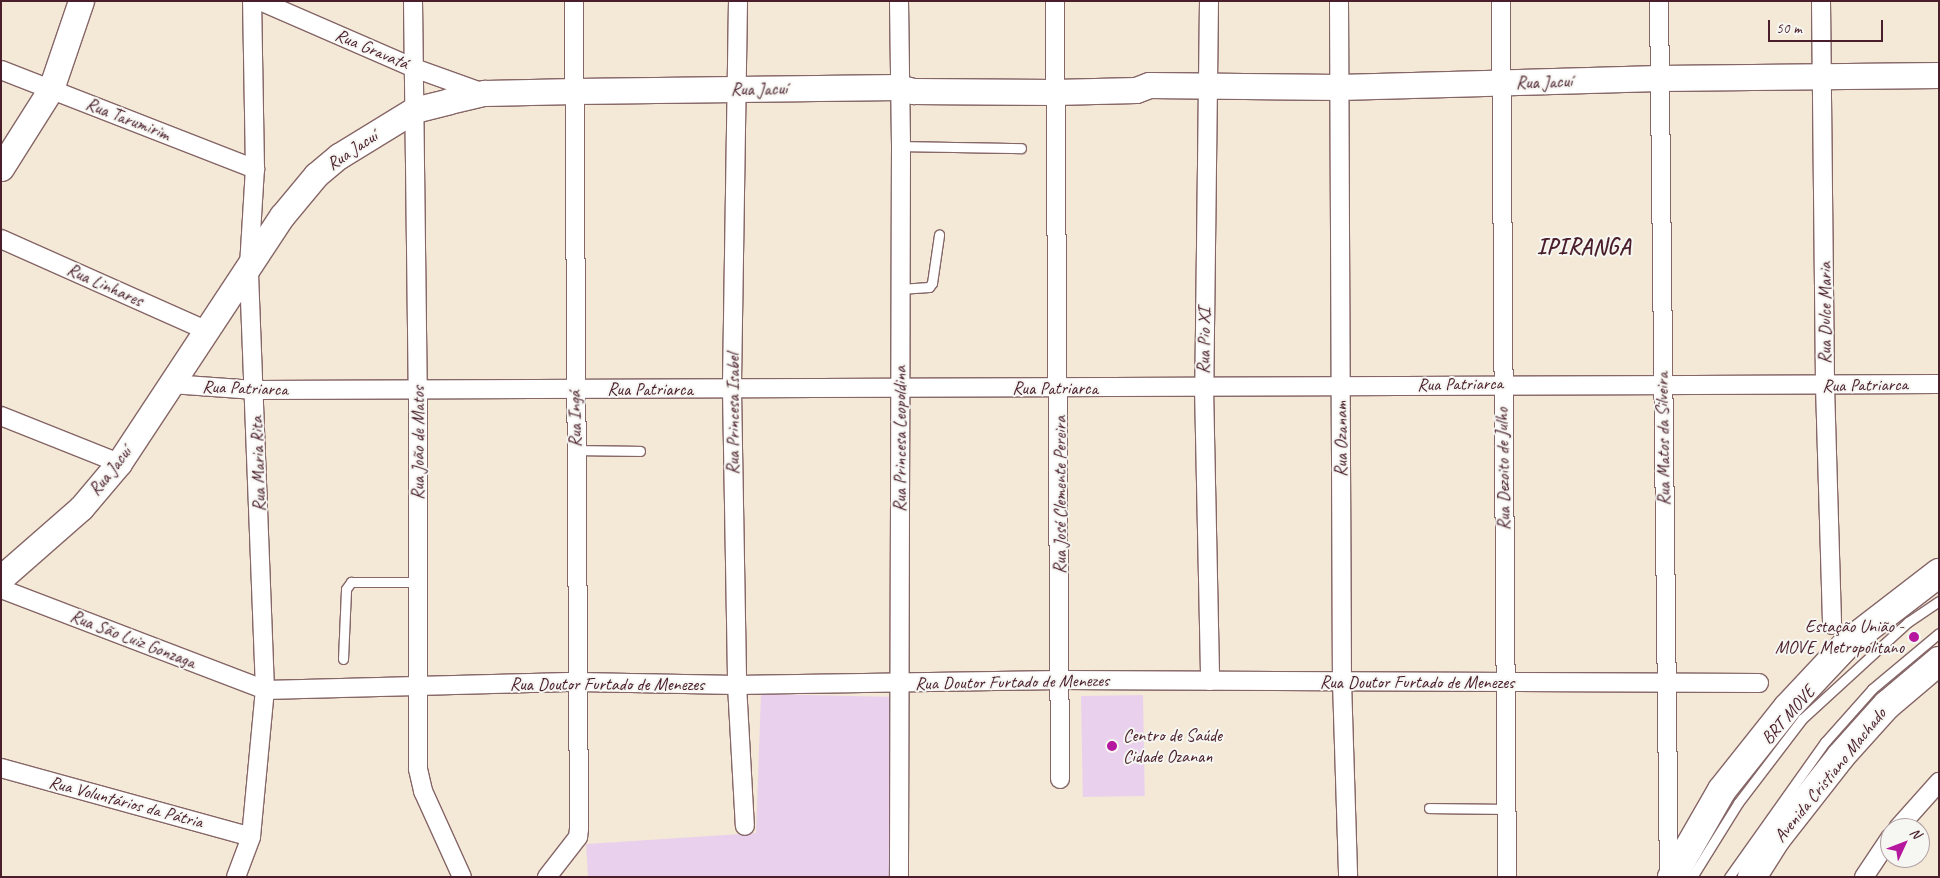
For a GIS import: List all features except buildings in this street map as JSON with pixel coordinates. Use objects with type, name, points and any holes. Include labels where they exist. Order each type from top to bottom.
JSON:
[{"type":"highway","points":[[1670,877],[1722,790],[1788,706],[1848,643],[1939,573]]},
{"type":"highway","name":"Avenida Cristiano Machado","points":[[1752,877],[1776,839],[1841,756],[1888,705],[1939,661]]},
{"type":"main road","points":[[1,168],[51,88],[81,1]]},
{"type":"main road","name":"Rua Jacuí","points":[[1,578],[81,508],[119,463],[208,331],[248,266],[282,216],[316,175],[339,156],[414,110],[485,93],[898,87],[914,82],[1055,84],[1137,78],[1149,85],[1338,87],[1501,84],[1659,78],[1939,75]]},
{"type":"street","name":"Rua Maria Rita","points":[[236,877],[251,837],[265,690],[256,390],[248,266],[255,169],[252,1]]},
{"type":"street","name":"Rua Gravatá","points":[[260,1],[414,68],[485,93]]},
{"type":"street","name":"Rua João de Matos","points":[[412,1],[418,389],[418,770],[423,791],[462,877]]},
{"type":"street","name":"Rua Ingá","points":[[547,877],[578,836],[574,1]]},
{"type":"street","name":"Rua Princesa Isabel","points":[[738,1],[739,90],[732,390],[737,685],[745,826]]},
{"type":"street","name":"Rua Princesa Leopoldina","points":[[899,1],[898,87],[901,146],[899,877]]},
{"type":"street","name":"Rua José Clemente Pereira","points":[[1055,1],[1060,388],[1060,779]]},
{"type":"street","name":"Rua Pio XI","points":[[1209,1],[1204,387],[1210,682]]},
{"type":"street","name":"Rua Ozanam","points":[[1339,1],[1342,682],[1348,877]]},
{"type":"street","name":"Rua Dezoito de Julho","points":[[1501,1],[1502,383],[1507,877]]},
{"type":"street","name":"Rua Matos da Silveira","points":[[1659,1],[1666,684],[1670,877]]},
{"type":"street","name":"Rua Dulce Maria","points":[[1821,1],[1826,386],[1832,625]]},
{"type":"street","name":"Rua Tarumirim","points":[[1,70],[255,169]]},
{"type":"street","name":"Rua Linhares","points":[[1,239],[208,331]]},
{"type":"street","name":"Rua Patriarca","points":[[171,384],[256,390],[575,388],[732,390],[1341,387],[1502,383],[1826,386],[1939,384]]},
{"type":"street","points":[[1,416],[119,463]]},
{"type":"street","name":"Rua São Luiz Gonzaga","points":[[1,589],[265,690]]},
{"type":"street","name":"Rua Doutor Furtado de Menezes","points":[[265,690],[578,682],[737,685],[901,684],[1061,680],[1759,683]]},
{"type":"street","name":"Rua Voluntários da Pátria","points":[[1,768],[251,837]]},
{"type":"street","points":[[1907,818],[1939,782]]},
{"type":"street","points":[[1864,877],[1880,853]]},
{"type":"lane","points":[[901,146],[1021,148]]},
{"type":"lane","points":[[900,289],[929,286],[932,283],[938,235]]},
{"type":"lane","points":[[575,450],[640,451]]},
{"type":"lane","points":[[343,659],[346,589],[351,582],[418,582]]},
{"type":"lane","name":"BRT MOVE","points":[[1692,877],[1738,803],[1802,719],[1873,652],[1939,600]]},
{"type":"lane","points":[[1729,877],[1825,742],[1872,689],[1939,633]]},
{"type":"lane","points":[[1429,808],[1506,809]]},
{"type":"shaded area","points":[[761,694],[898,697],[898,877],[588,877],[586,844],[756,833]]},
{"type":"shaded area","name":"Centro de Saúde Cidade Ozanan","points":[[1143,695],[1145,796],[1083,797],[1081,696]]},
{"type":"place","name":"Estação União - MOVE Metropolitano","points":[[1914,637]]},
{"type":"place","name":"Centro de Saúde Cidade Ozanan","points":[[1112,746]]},
{"type":"district","name":"IPIRANGA","points":[[1584,248]]}]
